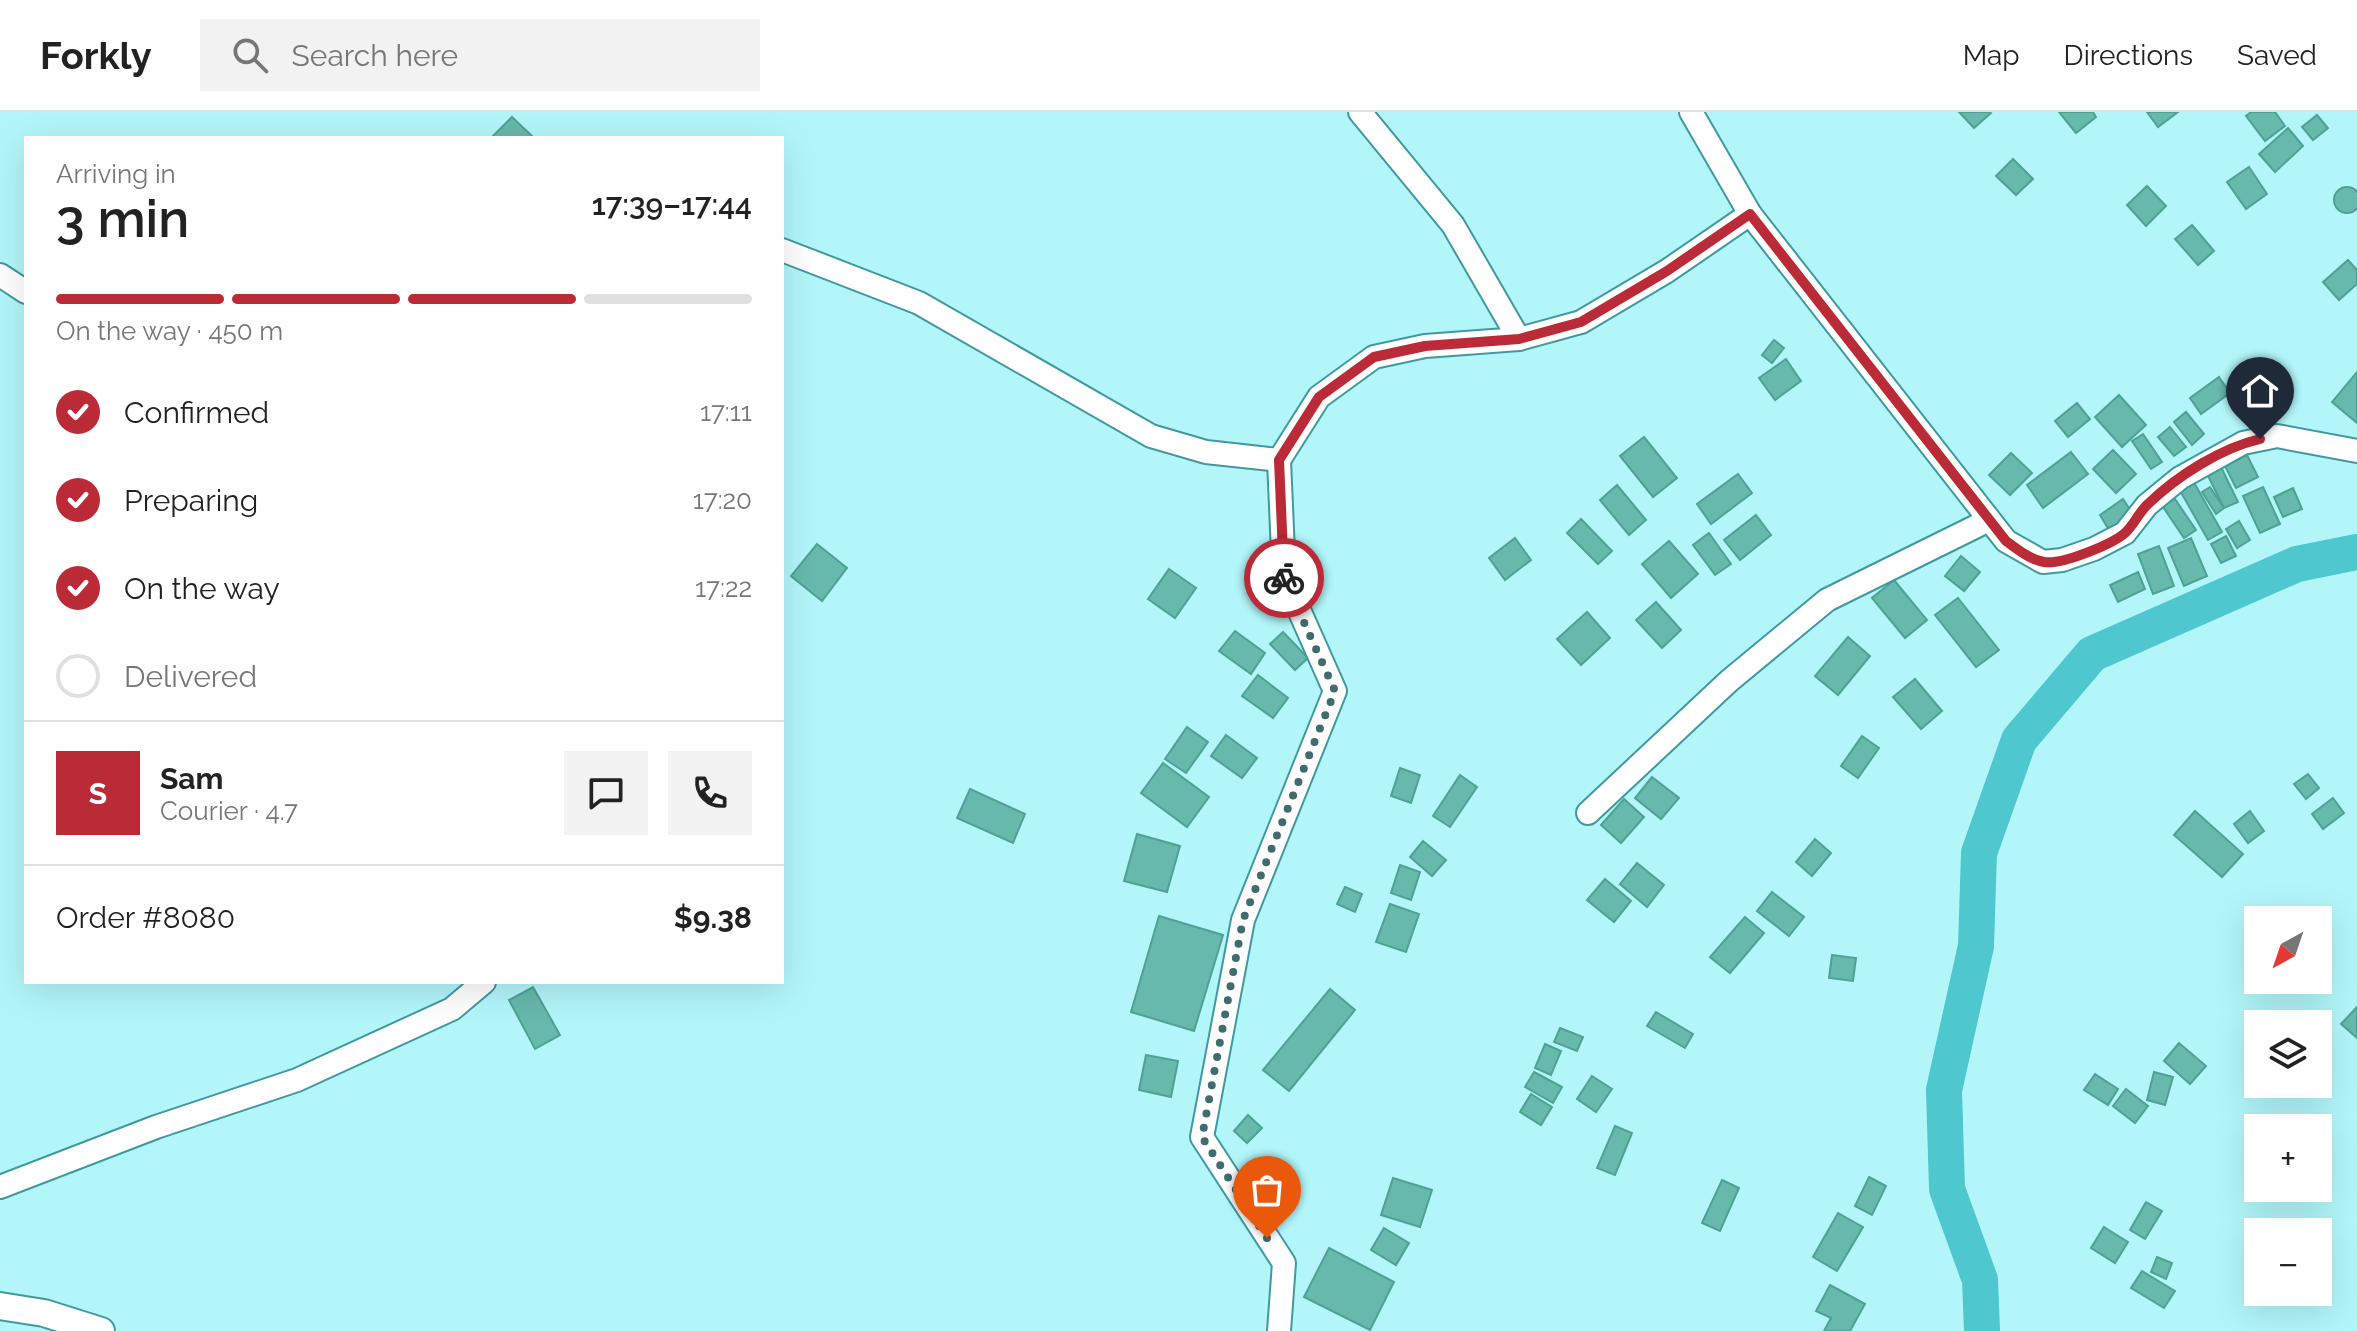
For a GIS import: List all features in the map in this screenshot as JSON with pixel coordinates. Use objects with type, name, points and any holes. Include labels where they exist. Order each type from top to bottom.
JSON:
[{"type":"street","points":[[1360,112],[1453,225],[1519,339]]},
{"type":"street","points":[[1691,112],[1750,214],[1989,520],[2006,541],[2023,553],[2043,562],[2062,560],[2125,533],[2147,505],[2180,478],[2243,443],[2277,436],[2357,451]]},
{"type":"street","points":[[1279,1331],[1284,1263],[1202,1137],[1243,920],[1335,691],[1284,576],[1279,460],[1319,397],[1374,357],[1425,346],[1519,339],[1581,322],[1667,271],[1750,214]]},
{"type":"street","points":[[784,251],[919,303],[1151,436],[1206,452],[1279,460]]},
{"type":"street","points":[[0,275],[24,291]]},
{"type":"street","points":[[1588,813],[1697,710],[1827,600],[1989,520]]},
{"type":"street","points":[[0,1187],[156,1127],[297,1080],[452,1009],[482,984]]},
{"type":"street","points":[[0,1306],[44,1313],[101,1331]]},
{"type":"building","points":[[1959,112],[1990,112],[1991,113],[1974,128]]},
{"type":"building","points":[[2059,112],[2093,112],[2096,117],[2076,133]]},
{"type":"building","points":[[2147,112],[2178,112],[2158,127]]},
{"type":"building","points":[[2251,112],[2275,112],[2285,126],[2265,141],[2246,116]]},
{"type":"building","points":[[2317,115],[2328,128],[2313,140],[2302,127]]},
{"type":"building","points":[[512,117],[532,136],[493,136]]},
{"type":"building","points":[[2288,128],[2303,146],[2275,172],[2259,154]]},
{"type":"building","points":[[2013,159],[2033,179],[2016,195],[1996,176]]},
{"type":"building","points":[[2249,167],[2267,194],[2246,209],[2227,182]]},
{"type":"building","points":[[2147,186],[2166,206],[2146,226],[2127,205]]},
{"type":"building","points":[[2347,187],[2356,191],[2356,209],[2347,213],[2338,209],[2334,200],[2338,191]]},
{"type":"building","points":[[2192,225],[2214,251],[2198,265],[2175,239]]},
{"type":"building","points":[[2348,260],[2357,270],[2357,284],[2339,300],[2323,282]]},
{"type":"building","points":[[1774,340],[1784,348],[1772,363],[1762,355]]},
{"type":"building","points":[[1786,359],[1801,381],[1775,400],[1759,378]]},
{"type":"building","points":[[2357,372],[2357,423],[2332,402]]},
{"type":"building","points":[[2219,377],[2230,393],[2201,414],[2190,398]]},
{"type":"building","points":[[2119,395],[2146,425],[2122,447],[2095,417]]},
{"type":"building","points":[[2077,403],[2090,419],[2068,437],[2055,421]]},
{"type":"building","points":[[2186,412],[2204,434],[2192,445],[2174,422]]},
{"type":"building","points":[[2170,427],[2186,447],[2174,456],[2158,437]]},
{"type":"building","points":[[2143,434],[2162,462],[2151,469],[2132,441]]},
{"type":"building","points":[[1644,437],[1677,478],[1653,497],[1620,456]]},
{"type":"building","points":[[2113,450],[2136,474],[2116,493],[2093,469]]},
{"type":"building","points":[[2071,452],[2088,474],[2043,508],[2027,485]]},
{"type":"building","points":[[2011,453],[2032,473],[2010,495],[1989,475]]},
{"type":"building","points":[[2247,455],[2258,477],[2236,488],[2225,466]]},
{"type":"building","points":[[2220,465],[2238,502],[2224,508],[2206,472]]},
{"type":"building","points":[[1738,474],[1752,493],[1711,524],[1697,504]]},
{"type":"building","points":[[2192,479],[2222,532],[2208,540],[2178,487]]},
{"type":"building","points":[[1617,485],[1646,520],[1629,535],[1600,500]]},
{"type":"building","points":[[2210,487],[2224,508],[2216,514],[2202,492]]},
{"type":"building","points":[[2263,487],[2280,524],[2260,533],[2243,496]]},
{"type":"building","points":[[2293,488],[2302,509],[2283,517],[2274,497]]},
{"type":"building","points":[[2173,496],[2196,530],[2184,538],[2161,504]]},
{"type":"building","points":[[2123,499],[2133,514],[2109,530],[2100,515]]},
{"type":"building","points":[[1756,515],[1771,535],[1740,560],[1724,540]]},
{"type":"building","points":[[1581,519],[1612,551],[1598,564],[1567,533]]},
{"type":"building","points":[[2239,521],[2250,540],[2237,548],[2226,529]]},
{"type":"building","points":[[1709,533],[1731,564],[1715,575],[1693,545]]},
{"type":"building","points":[[2226,536],[2236,556],[2221,563],[2211,544]]},
{"type":"building","points":[[1515,538],[1531,560],[1505,580],[1489,558]]},
{"type":"building","points":[[2191,538],[2207,576],[2184,586],[2168,548]]},
{"type":"building","points":[[1669,541],[1698,574],[1671,598],[1642,564]]},
{"type":"building","points":[[817,544],[847,568],[822,601],[791,576]]},
{"type":"building","points":[[2159,546],[2174,586],[2153,594],[2138,554]]},
{"type":"building","points":[[1961,556],[1980,572],[1964,591],[1945,576]]},
{"type":"building","points":[[1169,569],[1196,588],[1175,618],[1148,599]]},
{"type":"building","points":[[2138,572],[2145,589],[2118,602],[2110,585]]},
{"type":"building","points":[[1894,580],[1927,620],[1905,638],[1872,598]]},
{"type":"building","points":[[1958,598],[1999,650],[1976,667],[1935,615]]},
{"type":"building","points":[[1656,602],[1681,630],[1662,648],[1636,620]]},
{"type":"building","points":[[1587,612],[1610,638],[1581,665],[1557,639]]},
{"type":"building","points":[[1235,631],[1265,653],[1251,674],[1219,651]]},
{"type":"building","points":[[1283,632],[1308,658],[1295,670],[1270,644]]},
{"type":"building","points":[[1848,637],[1870,656],[1838,695],[1815,676]]},
{"type":"building","points":[[1258,675],[1288,698],[1273,718],[1242,696]]},
{"type":"building","points":[[1915,679],[1942,711],[1921,729],[1893,697]]},
{"type":"building","points":[[1187,727],[1208,742],[1186,773],[1165,759]]},
{"type":"building","points":[[1226,735],[1257,758],[1242,778],[1211,756]]},
{"type":"building","points":[[1862,736],[1879,748],[1858,778],[1841,766]]},
{"type":"building","points":[[1163,763],[1209,797],[1187,827],[1141,793]]},
{"type":"building","points":[[1400,768],[1420,775],[1411,803],[1391,796]]},
{"type":"building","points":[[2308,774],[2319,788],[2306,799],[2294,784]]},
{"type":"building","points":[[1460,775],[1477,787],[1450,827],[1433,816]]},
{"type":"building","points":[[1652,777],[1679,798],[1661,819],[1635,798]]},
{"type":"building","points":[[970,789],[1025,814],[1013,843],[957,818]]},
{"type":"building","points":[[2333,798],[2344,813],[2323,829],[2312,814]]},
{"type":"building","points":[[1624,799],[1644,817],[1621,843],[1601,825]]},
{"type":"building","points":[[2195,811],[2243,854],[2222,877],[2174,835]]},
{"type":"building","points":[[2250,811],[2264,831],[2248,843],[2234,824]]},
{"type":"building","points":[[1137,834],[1180,846],[1167,892],[1124,881]]},
{"type":"building","points":[[1815,839],[1831,853],[1812,876],[1796,862]]},
{"type":"building","points":[[1423,841],[1446,860],[1432,876],[1410,857]]},
{"type":"building","points":[[1637,863],[1664,885],[1647,907],[1620,884]]},
{"type":"building","points":[[1400,865],[1420,872],[1411,900],[1391,893]]},
{"type":"building","points":[[1605,879],[1631,901],[1614,922],[1587,900]]},
{"type":"building","points":[[1345,887],[1362,894],[1355,912],[1337,904]]},
{"type":"building","points":[[1772,892],[1804,917],[1789,936],[1757,911]]},
{"type":"building","points":[[1390,904],[1419,914],[1406,952],[1376,942]]},
{"type":"building","points":[[1159,916],[1223,935],[1194,1031],[1131,1012]]},
{"type":"building","points":[[1745,917],[1764,933],[1730,973],[1710,957]]},
{"type":"building","points":[[1832,955],[1856,958],[1853,981],[1829,978]]},
{"type":"building","points":[[533,987],[560,1035],[535,1049],[509,1000]]},
{"type":"building","points":[[1330,989],[1355,1010],[1289,1091],[1263,1070]]},
{"type":"building","points":[[2357,1007],[2357,1038],[2341,1024]]},
{"type":"building","points":[[1656,1012],[1693,1034],[1685,1048],[1647,1026]]},
{"type":"building","points":[[1560,1028],[1583,1037],[1577,1051],[1554,1042]]},
{"type":"building","points":[[2179,1043],[2206,1066],[2190,1084],[2164,1061]]},
{"type":"building","points":[[1545,1044],[1561,1051],[1551,1075],[1535,1068]]},
{"type":"building","points":[[1146,1055],[1178,1061],[1171,1097],[1139,1090]]},
{"type":"building","points":[[1534,1072],[1562,1087],[1553,1103],[1525,1087]]},
{"type":"building","points":[[2154,1072],[2173,1077],[2165,1105],[2147,1100]]},
{"type":"building","points":[[2095,1074],[2118,1089],[2108,1105],[2084,1090]]},
{"type":"building","points":[[1592,1076],[1612,1089],[1596,1112],[1577,1099]]},
{"type":"building","points":[[2126,1089],[2148,1106],[2135,1123],[2113,1106]]},
{"type":"building","points":[[1531,1094],[1552,1107],[1541,1125],[1520,1112]]},
{"type":"building","points":[[1248,1115],[1262,1128],[1247,1143],[1234,1131]]},
{"type":"building","points":[[1615,1126],[1632,1133],[1615,1175],[1597,1168]]},
{"type":"building","points":[[1869,1177],[1886,1186],[1872,1215],[1855,1206]]},
{"type":"building","points":[[1393,1178],[1432,1190],[1420,1227],[1381,1215]]},
{"type":"building","points":[[1722,1180],[1739,1188],[1720,1231],[1702,1223]]},
{"type":"building","points":[[2146,1202],[2162,1211],[2145,1239],[2130,1230]]},
{"type":"building","points":[[1838,1213],[1863,1227],[1837,1271],[1813,1257]]},
{"type":"building","points":[[2104,1227],[2128,1242],[2115,1263],[2091,1248]]},
{"type":"building","points":[[1384,1228],[1409,1243],[1396,1265],[1371,1250]]},
{"type":"building","points":[[1329,1248],[1394,1282],[1370,1330],[1304,1297]]},
{"type":"building","points":[[2157,1257],[2172,1263],[2166,1279],[2151,1272]]},
{"type":"building","points":[[2142,1271],[2175,1291],[2164,1308],[2131,1288]]},
{"type":"building","points":[[1830,1285],[1865,1304],[1850,1331],[1824,1331],[1831,1318],[1816,1311]]},
{"type":"waterway","points":[[1982,1331],[1980,1280],[1947,1189],[1944,1090],[1976,946],[1979,853],[2019,740],[2092,654],[2297,564],[2357,552]]},
{"type":"way so far","points":[[1267,1238],[1202,1137],[1243,920],[1335,691],[1284,578]]},
{"type":"route","points":[[1284,578],[1279,460],[1319,397],[1374,357],[1425,346],[1519,339],[1581,322],[1667,271],[1750,214],[2006,541],[2043,562],[2062,560],[2094,549],[2125,533],[2147,505],[2180,478],[2243,443],[2260,439]]}]
